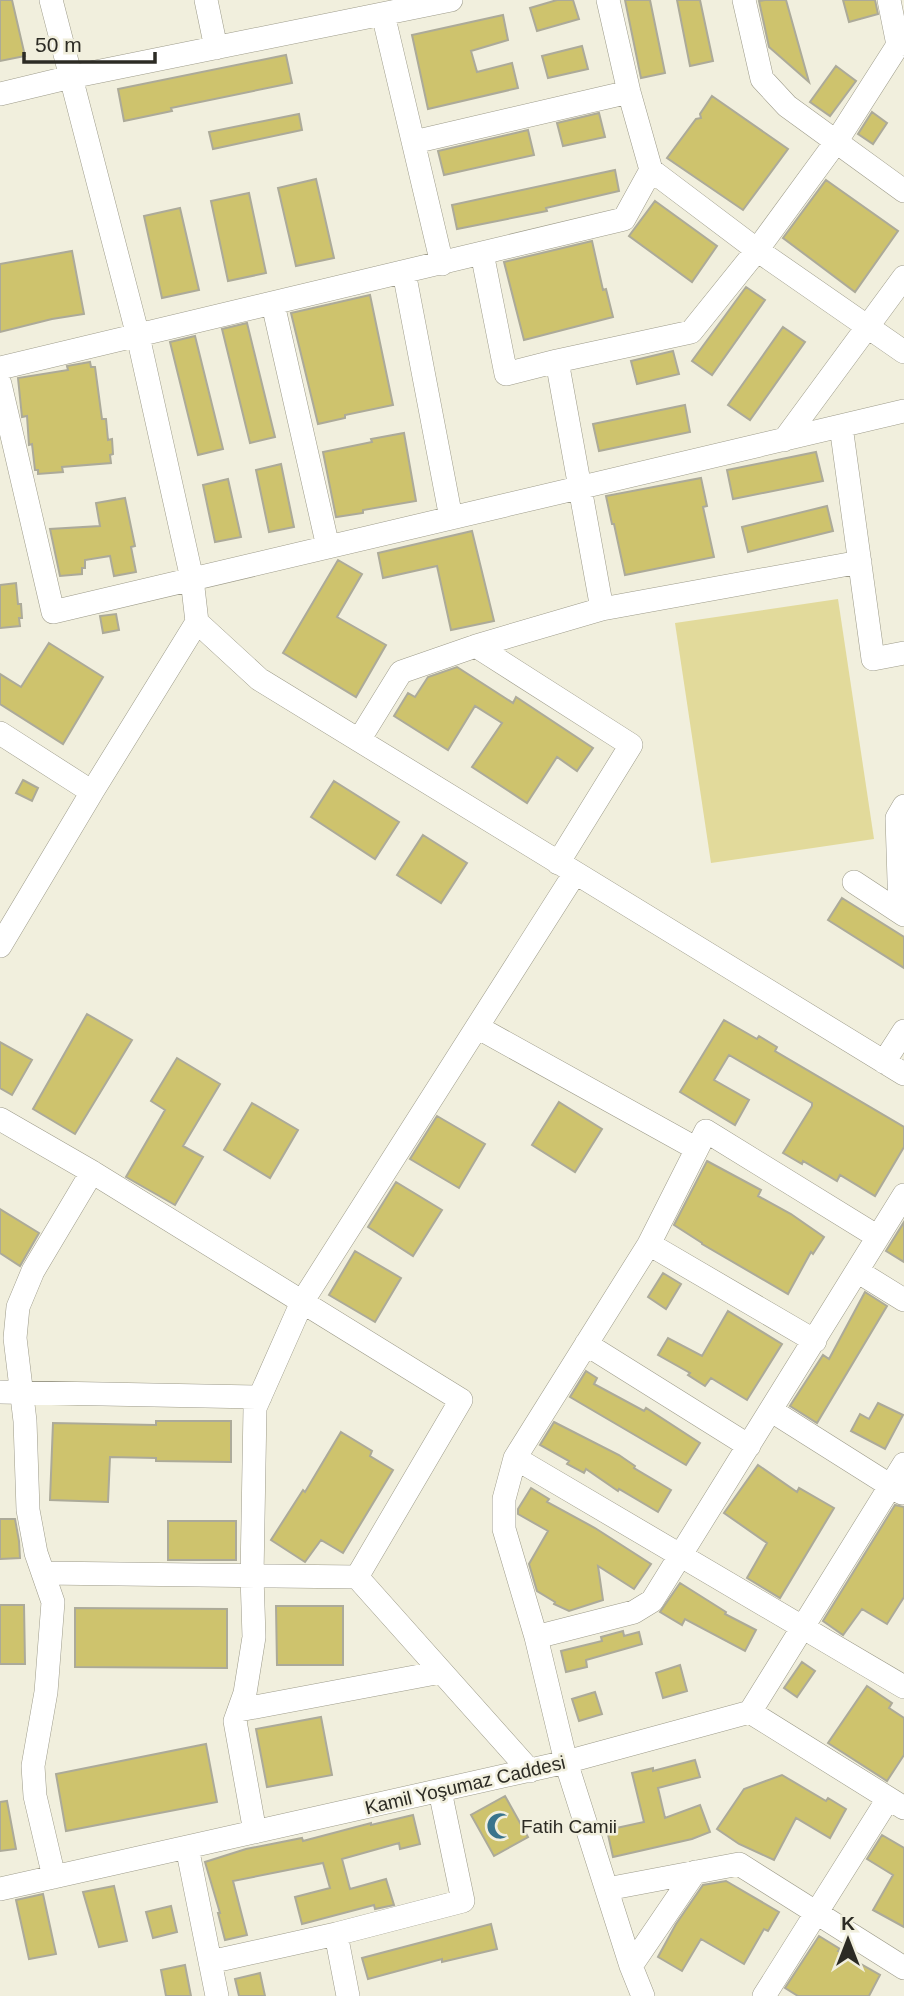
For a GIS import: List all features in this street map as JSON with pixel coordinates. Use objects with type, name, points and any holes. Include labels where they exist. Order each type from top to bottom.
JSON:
[{"type":"street","points":[[0,946],[197,622],[192,579],[138,336],[51,0]]},
{"type":"street","points":[[206,0],[216,48]]},
{"type":"street","points":[[608,0],[629,92],[651,170],[757,250],[904,352]]},
{"type":"street","points":[[744,0],[762,79],[787,106],[904,191]]},
{"type":"street","points":[[482,253],[506,374],[691,332],[757,250],[836,142],[901,45],[889,0]]},
{"type":"street","points":[[0,94],[443,1]]},
{"type":"street","points":[[383,14],[442,264]]},
{"type":"street","points":[[414,142],[629,92]]},
{"type":"street","points":[[0,368],[624,219],[651,170]]},
{"type":"street","points":[[404,272],[451,518]]},
{"type":"street","points":[[784,440],[904,276]]},
{"type":"street","points":[[273,304],[328,547]]},
{"type":"street","points":[[557,361],[602,609]]},
{"type":"street","points":[[0,384],[53,612],[904,411]]},
{"type":"street","points":[[841,426],[873,659],[904,653]]},
{"type":"street","points":[[359,740],[401,672],[476,646],[602,609],[860,562]]},
{"type":"street","points":[[197,622],[259,679],[904,1074]]},
{"type":"street","points":[[255,1832],[235,1721],[245,1693],[254,1637],[252,1576],[255,1408],[302,1302],[477,1027],[567,868],[631,746],[476,646]]},
{"type":"street","points":[[0,733],[92,792]]},
{"type":"street","points":[[902,914],[897,818],[904,806]]},
{"type":"street","points":[[853,882],[902,914]]},
{"type":"street","points":[[477,1027],[697,1149]]},
{"type":"street","points":[[884,1062],[904,1031]]},
{"type":"street","points":[[0,1119],[92,1172],[461,1400],[357,1577]]},
{"type":"street","points":[[643,1996],[566,1762],[536,1637],[504,1529],[504,1499],[514,1458],[649,1244],[706,1131],[878,1237]]},
{"type":"street","points":[[54,1877],[35,1796],[33,1766],[46,1692],[53,1602],[36,1553],[28,1510],[25,1421],[11,1392],[18,1307],[33,1270],[92,1172]]},
{"type":"street","points":[[536,1637],[634,1612],[652,1601],[904,1195]]},
{"type":"street","points":[[649,1244],[815,1341]]},
{"type":"street","points":[[857,1271],[904,1300]]},
{"type":"street","points":[[586,1344],[749,1446]]},
{"type":"street","points":[[11,1392],[260,1397]]},
{"type":"street","points":[[772,1411],[897,1490]]},
{"type":"street","points":[[514,1458],[803,1628],[901,1678]]},
{"type":"street","points":[[764,1996],[816,1912],[898,1801],[750,1713],[803,1628],[897,1490],[904,1464]]},
{"type":"street","points":[[44,1573],[357,1577],[530,1771]]},
{"type":"street","points":[[239,1710],[442,1672]]},
{"type":"street","name":"Kamil Yoşumaz Caddesi","points":[[0,1889],[530,1771],[750,1713]]},
{"type":"street","points":[[210,1962],[336,1934],[463,1901],[440,1791]]},
{"type":"street","points":[[187,1847],[217,1996]]},
{"type":"street","points":[[607,1889],[739,1864],[904,1968]]},
{"type":"street","points":[[631,1966],[695,1872]]},
{"type":"street","points":[[336,1934],[348,1996]]},
{"type":"shaded area","points":[[838,599],[874,839],[711,863],[675,623]]},
{"type":"building","points":[[0,0],[12,0],[25,56],[0,61]]},
{"type":"building","points":[[557,0],[573,0],[579,19],[537,31],[530,8]]},
{"type":"building","points":[[625,0],[650,0],[665,73],[641,78]]},
{"type":"building","points":[[677,0],[700,0],[713,61],[690,66]]},
{"type":"building","points":[[786,0],[809,82],[769,47],[759,1]]},
{"type":"building","points":[[843,0],[875,0],[878,14],[849,22]]},
{"type":"building","points":[[503,15],[508,40],[471,51],[477,72],[512,63],[518,88],[428,109],[412,35]]},
{"type":"building","points":[[582,46],[588,69],[548,78],[542,56]]},
{"type":"building","points":[[286,55],[292,83],[171,108],[172,111],[124,121],[118,89]]},
{"type":"building","points":[[836,66],[856,81],[830,116],[810,102]]},
{"type":"building","points":[[712,96],[788,149],[743,210],[667,158],[696,119],[701,118],[700,114]]},
{"type":"building","points":[[872,112],[887,123],[873,144],[858,134]]},
{"type":"building","points":[[599,113],[605,137],[563,146],[557,123]]},
{"type":"building","points":[[299,114],[302,130],[213,149],[209,132]]},
{"type":"building","points":[[528,130],[534,155],[444,175],[438,151]]},
{"type":"building","points":[[615,170],[619,191],[546,208],[547,211],[457,229],[452,205]]},
{"type":"building","points":[[316,179],[334,258],[296,266],[278,188]]},
{"type":"building","points":[[826,180],[898,231],[855,292],[783,238]]},
{"type":"building","points":[[249,193],[266,273],[228,281],[211,201]]},
{"type":"building","points":[[655,201],[717,246],[692,282],[629,236]]},
{"type":"building","points":[[180,208],[199,290],[162,298],[144,216]]},
{"type":"building","points":[[592,241],[603,290],[606,289],[613,317],[524,340],[504,262]]},
{"type":"building","points":[[72,251],[84,314],[0,332],[0,264]]},
{"type":"building","points":[[746,287],[765,300],[712,375],[692,361]]},
{"type":"building","points":[[370,295],[393,405],[318,424],[291,313]]},
{"type":"building","points":[[247,323],[275,437],[250,443],[222,329]]},
{"type":"building","points":[[783,327],[805,342],[750,420],[728,405]]},
{"type":"building","points":[[195,336],[223,449],[198,455],[170,342]]},
{"type":"building","points":[[673,351],[679,374],[637,384],[631,361]]},
{"type":"building","points":[[90,362],[91,367],[95,367],[102,419],[106,419],[108,440],[112,439],[111,463],[62,467],[63,472],[38,474],[38,470],[35,470],[32,444],[29,445],[27,416],[22,417],[18,378],[68,370],[67,366]]},
{"type":"building","points":[[685,405],[690,432],[599,451],[593,424]]},
{"type":"building","points":[[404,433],[416,501],[336,517],[323,452]]},
{"type":"building","points":[[816,452],[823,481],[733,499],[727,470]]},
{"type":"building","points":[[281,464],[294,527],[269,532],[256,470]]},
{"type":"building","points":[[701,478],[707,506],[703,507],[714,557],[625,575],[606,496]]},
{"type":"building","points":[[228,479],[241,537],[215,542],[203,485]]},
{"type":"building","points":[[125,498],[135,546],[131,547],[136,572],[114,576],[110,556],[85,560],[82,574],[60,576],[50,529],[100,526],[96,503]]},
{"type":"building","points":[[827,506],[833,531],[748,552],[742,527]]},
{"type":"building","points":[[472,531],[494,621],[451,630],[437,566],[383,578],[378,553]]},
{"type":"building","points":[[338,560],[362,574],[337,617],[386,645],[356,697],[283,653]]},
{"type":"building","points":[[16,583],[18,604],[21,604],[20,626],[0,628],[0,585]]},
{"type":"building","points":[[116,614],[119,630],[103,633],[100,616]]},
{"type":"building","points":[[49,643],[103,677],[63,744],[0,704],[0,674],[21,687]]},
{"type":"building","points":[[457,667],[513,703],[516,697],[593,748],[577,771],[557,757],[527,803],[472,767],[502,723],[475,706],[448,750],[394,716],[408,693],[415,697],[428,677]]},
{"type":"building","points":[[23,780],[38,788],[32,801],[16,793]]},
{"type":"building","points":[[334,781],[399,822],[375,859],[311,817]]},
{"type":"building","points":[[423,835],[467,863],[441,903],[397,875]]},
{"type":"building","points":[[842,898],[904,937],[904,968],[828,920]]},
{"type":"building","points":[[87,1014],[132,1040],[75,1134],[33,1109]]},
{"type":"building","points":[[724,1020],[757,1039],[759,1036],[777,1047],[775,1051],[904,1127],[904,1147],[875,1196],[840,1175],[837,1181],[803,1161],[802,1164],[783,1153],[812,1103],[729,1055],[714,1080],[749,1100],[735,1125],[680,1092]]},
{"type":"building","points":[[0,1042],[32,1060],[12,1095],[0,1088]]},
{"type":"building","points":[[177,1058],[220,1084],[183,1146],[203,1157],[175,1205],[126,1177],[165,1110],[151,1101]]},
{"type":"building","points":[[559,1102],[602,1129],[575,1172],[532,1145]]},
{"type":"building","points":[[252,1103],[298,1130],[270,1178],[224,1150]]},
{"type":"building","points":[[437,1116],[485,1144],[459,1188],[410,1159]]},
{"type":"building","points":[[707,1161],[761,1190],[758,1196],[791,1214],[824,1237],[813,1254],[811,1252],[788,1294],[674,1225]]},
{"type":"building","points":[[396,1182],[442,1210],[413,1256],[368,1227]]},
{"type":"building","points":[[0,1209],[39,1233],[20,1266],[0,1253]]},
{"type":"building","points":[[904,1222],[904,1262],[886,1251]]},
{"type":"building","points":[[355,1251],[401,1278],[375,1322],[329,1295]]},
{"type":"building","points":[[663,1273],[681,1284],[666,1309],[648,1297]]},
{"type":"building","points":[[865,1292],[887,1306],[817,1423],[790,1406],[823,1355],[829,1359]]},
{"type":"building","points":[[728,1311],[782,1344],[747,1400],[711,1378],[705,1386],[688,1375],[690,1373],[658,1355],[668,1338],[702,1356]]},
{"type":"building","points":[[586,1371],[597,1378],[594,1384],[644,1411],[646,1408],[700,1443],[686,1465],[570,1397]]},
{"type":"building","points":[[878,1403],[903,1415],[885,1449],[851,1431],[860,1414],[869,1419]]},
{"type":"building","points":[[156,1421],[231,1421],[231,1462],[110,1457],[108,1502],[50,1500],[53,1423],[156,1425]]},
{"type":"building","points":[[554,1422],[619,1455],[635,1466],[634,1468],[671,1490],[658,1512],[619,1489],[618,1491],[586,1469],[584,1473],[567,1464],[569,1461],[540,1445]]},
{"type":"building","points":[[341,1432],[372,1451],[370,1456],[393,1470],[343,1553],[321,1540],[305,1562],[271,1540],[303,1490],[305,1492]]},
{"type":"building","points":[[758,1465],[797,1492],[799,1488],[834,1508],[780,1598],[747,1578],[767,1543],[724,1513]]},
{"type":"building","points":[[531,1488],[549,1499],[547,1502],[595,1528],[651,1564],[634,1589],[598,1566],[603,1600],[569,1611],[537,1591],[529,1564],[548,1531],[518,1514],[518,1509]]},
{"type":"building","points":[[895,1505],[904,1507],[904,1597],[887,1624],[862,1609],[843,1635],[823,1621]]},
{"type":"building","points":[[0,1519],[15,1519],[20,1558],[0,1559]]},
{"type":"building","points":[[168,1521],[236,1521],[236,1560],[168,1560]]},
{"type":"building","points":[[680,1583],[726,1612],[725,1614],[756,1630],[745,1651],[685,1619],[682,1625],[660,1612]]},
{"type":"building","points":[[0,1605],[24,1605],[25,1664],[0,1664]]},
{"type":"building","points":[[276,1606],[343,1606],[343,1665],[277,1665]]},
{"type":"building","points":[[75,1608],[227,1609],[227,1668],[75,1667]]},
{"type":"building","points":[[623,1631],[624,1636],[639,1632],[642,1644],[586,1660],[587,1667],[566,1672],[561,1651],[602,1641],[601,1637]]},
{"type":"building","points":[[802,1662],[815,1671],[797,1697],[784,1688]]},
{"type":"building","points":[[680,1665],[687,1691],[663,1698],[656,1673]]},
{"type":"building","points":[[867,1686],[892,1703],[889,1708],[904,1718],[904,1755],[887,1781],[828,1743]]},
{"type":"building","points":[[595,1692],[602,1714],[579,1721],[572,1699]]},
{"type":"building","points":[[321,1717],[332,1775],[267,1787],[256,1729]]},
{"type":"building","points":[[206,1744],[217,1802],[66,1831],[56,1774]]},
{"type":"building","points":[[695,1760],[700,1777],[658,1788],[665,1818],[700,1805],[710,1832],[692,1839],[613,1857],[607,1830],[644,1822],[632,1773],[653,1768],[653,1771]]},
{"type":"building","points":[[782,1775],[826,1801],[828,1798],[846,1809],[830,1838],[796,1818],[774,1860],[739,1844],[717,1829],[744,1789]]},
{"type":"building","name":"Fatih Camii","points":[[505,1796],[528,1837],[494,1856],[471,1815]]},
{"type":"building","points":[[7,1801],[16,1849],[0,1851],[0,1802]]},
{"type":"building","points":[[413,1815],[420,1844],[400,1849],[399,1843],[342,1859],[350,1889],[386,1879],[394,1905],[375,1909],[374,1905],[302,1924],[295,1897],[330,1888],[323,1863],[233,1881],[247,1935],[225,1940],[205,1862],[246,1849],[302,1838],[303,1841]]},
{"type":"building","points":[[882,1835],[904,1848],[904,1927],[873,1910],[893,1875],[867,1859]]},
{"type":"building","points":[[726,1881],[779,1912],[768,1931],[764,1929],[744,1964],[701,1939],[682,1971],[658,1957],[676,1924],[703,1885]]},
{"type":"building","points":[[114,1886],[127,1941],[99,1947],[83,1892]]},
{"type":"building","points":[[43,1894],[56,1954],[29,1959],[16,1900]]},
{"type":"building","points":[[171,1906],[177,1932],[153,1938],[146,1912]]},
{"type":"building","points":[[491,1924],[497,1949],[442,1962],[442,1959],[368,1979],[362,1958]]},
{"type":"building","points":[[819,1936],[840,1949],[838,1951],[880,1975],[869,1996],[798,1996],[785,1988]]},
{"type":"building","points":[[185,1965],[191,1996],[166,1996],[161,1970]]},
{"type":"building","points":[[260,1973],[265,1996],[239,1996],[235,1979]]},
{"type":"place","name":"Fatih Camii","points":[[500,1826]]}]
